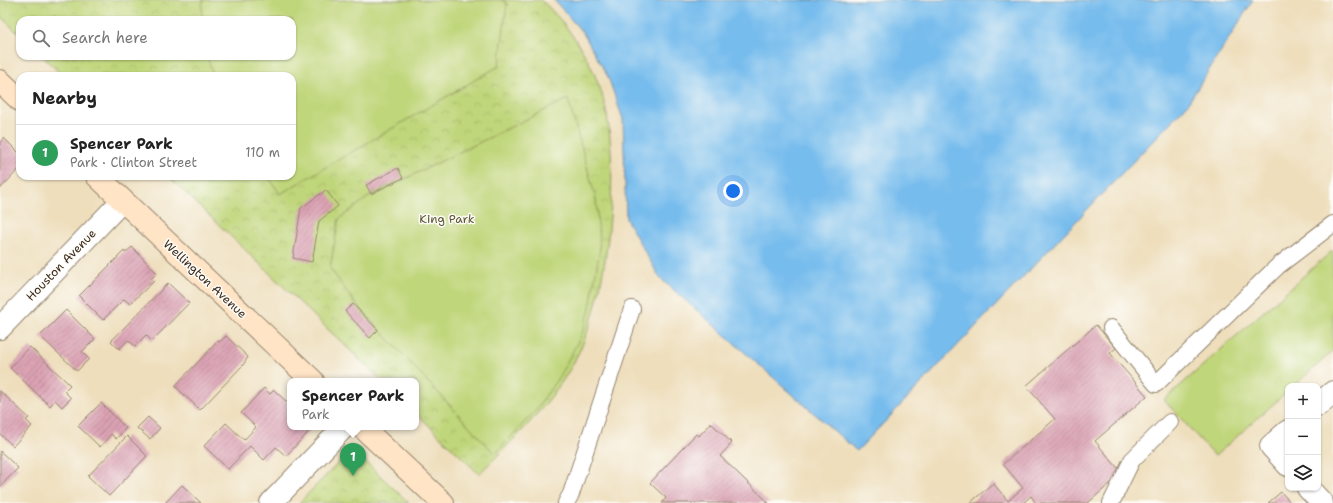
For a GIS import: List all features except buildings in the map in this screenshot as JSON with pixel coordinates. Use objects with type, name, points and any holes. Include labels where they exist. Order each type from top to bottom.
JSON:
[{"type":"main road","points":[[0,81],[16,96]]},
{"type":"main road","name":"Wellington Avenue","points":[[101,180],[310,378]]},
{"type":"main road","points":[[365,430],[443,503]]},
{"type":"street","name":"Houston Avenue","points":[[0,328],[122,201]]},
{"type":"street","points":[[1321,402],[1333,392]]},
{"type":"street","points":[[271,503],[341,430]]},
{"type":"street","points":[[1285,434],[1271,446],[1285,462]]},
{"type":"street","points":[[1311,491],[1322,503]]},
{"type":"lane","points":[[1111,328],[1156,384],[1278,266],[1333,224]]},
{"type":"lane","points":[[566,503],[571,494],[632,309]]},
{"type":"lane","points":[[1111,503],[1132,460],[1170,422]]},
{"type":"green space","name":"King Park","points":[[0,0],[541,0],[552,10],[580,46],[600,87],[609,128],[611,195],[609,230],[604,266],[597,300],[588,330],[568,373],[533,419],[479,474],[419,416],[419,378],[379,378],[172,180],[296,180],[296,72],[59,72],[46,60],[296,60],[296,16],[16,16],[16,31],[0,16]]},
{"type":"green space","points":[[204,0],[503,0],[507,4],[499,66],[280,194],[271,180],[296,180],[296,72],[212,72],[208,60],[296,60],[296,16],[202,16],[202,5]]},
{"type":"green space","points":[[568,99],[596,199],[600,248],[589,313],[581,336],[560,375],[536,410],[495,454],[355,303],[330,268],[339,219],[370,196]]},
{"type":"green space","points":[[1333,250],[1333,351],[1297,383],[1285,383],[1285,394],[1215,456],[1164,400]]},
{"type":"green space","points":[[352,449],[409,503],[299,503]]},
{"type":"water","points":[[554,0],[1253,0],[1187,105],[857,451],[660,278],[626,219],[623,119],[608,77],[583,33]]},
{"type":"place","name":"Spencer Park","points":[[353,476]]}]
